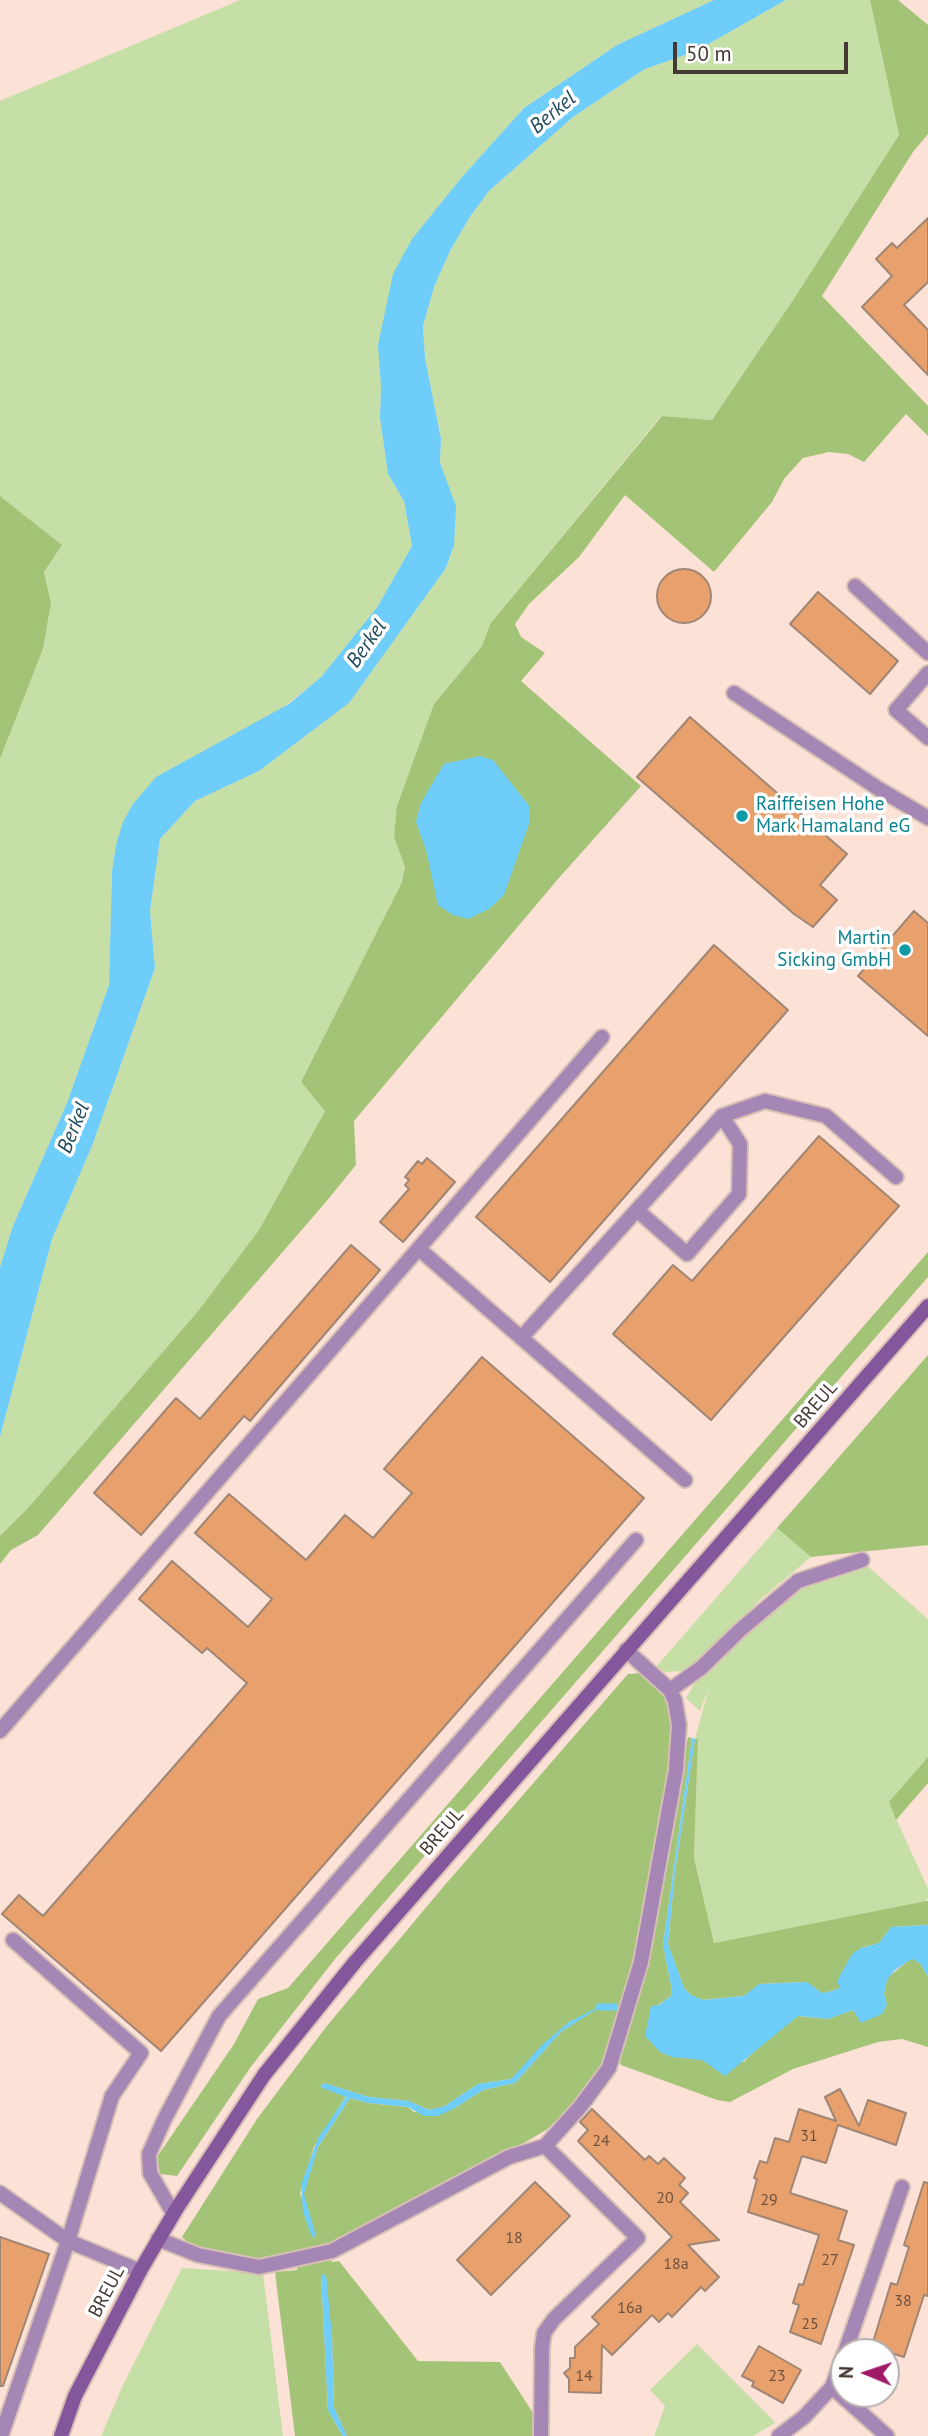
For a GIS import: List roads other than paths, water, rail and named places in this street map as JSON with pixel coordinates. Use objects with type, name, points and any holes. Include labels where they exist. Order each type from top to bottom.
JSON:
[{"type":"main road","name":"BREUL","points":[[61,2436],[75,2396],[140,2271],[173,2213],[264,2075],[355,1962],[928,1306]]},
{"type":"street","points":[[855,586],[928,653]]},
{"type":"street","points":[[928,673],[896,710],[928,738]]},
{"type":"street","points":[[734,693],[878,789],[928,818]]},
{"type":"street","points":[[0,1731],[602,1037]]},
{"type":"street","points":[[521,1338],[722,1116],[765,1101],[826,1116],[896,1177]]},
{"type":"street","points":[[637,1210],[687,1254],[739,1194],[740,1144],[722,1116]]},
{"type":"street","points":[[419,1249],[685,1480]]},
{"type":"street","points":[[173,2213],[150,2173],[149,2154],[219,2015],[636,1540]]},
{"type":"street","points":[[670,1690],[701,1668],[740,1630],[798,1581],[862,1560]]},
{"type":"street","points":[[158,2239],[198,2255],[259,2267],[332,2251],[509,2157],[545,2146],[580,2107],[609,2068],[641,1962],[676,1770],[678,1712],[670,1690],[626,1650]]},
{"type":"street","points":[[1,2436],[68,2241],[112,2096],[141,2053],[13,1940]]},
{"type":"street","points":[[541,2436],[544,2333],[554,2319],[638,2238],[545,2146]]},
{"type":"street","points":[[849,2338],[902,2187]]},
{"type":"street","points":[[0,2193],[68,2241],[140,2271]]},
{"type":"street","points":[[779,2436],[804,2417],[830,2389]]},
{"type":"street","points":[[856,2408],[887,2436]]},
{"type":"water","name":"Berkel","points":[[714,0],[786,0],[696,51],[645,69],[573,117],[489,191],[450,251],[434,287],[423,326],[425,358],[441,439],[440,463],[456,506],[454,545],[446,568],[349,703],[259,771],[195,801],[160,839],[150,911],[155,968],[92,1146],[52,1239],[0,1437],[0,1267],[13,1226],[67,1103],[109,985],[112,871],[123,822],[133,804],[156,777],[289,704],[322,676],[378,606],[412,546],[404,501],[388,474],[380,418],[378,345],[393,274],[412,239],[462,177],[524,108],[617,45]]},
{"type":"water","points":[[480,756],[493,760],[530,807],[530,821],[504,895],[489,909],[468,919],[453,915],[438,905],[426,850],[416,822],[421,803],[444,764]]},
{"type":"water","points":[[692,1738],[695,1739],[675,1872],[668,1944],[684,1988],[691,1995],[703,2000],[744,1996],[759,1984],[807,1982],[822,1993],[832,1991],[840,1988],[837,1981],[852,1954],[861,1948],[879,1943],[891,1927],[928,1925],[928,1977],[920,1963],[912,1959],[895,1970],[887,1980],[884,1994],[887,2005],[882,2014],[861,2023],[853,2010],[828,2019],[798,2016],[725,2076],[702,2060],[672,2057],[660,2052],[645,2036],[651,2006],[659,2005],[671,1996],[672,1990],[663,1945]]},
{"type":"water","points":[[606,2003],[605,2007],[600,2007],[561,2032],[515,2083],[483,2090],[438,2116],[424,2116],[408,2107],[368,2103],[350,2098],[318,2147],[304,2194],[316,2236],[312,2237],[303,2212],[301,2185],[318,2138],[346,2097],[320,2087],[324,2083],[369,2097],[409,2101],[429,2110],[445,2106],[478,2084],[511,2079],[543,2044],[569,2022]]},
{"type":"water","points":[[321,2274],[326,2275],[332,2336],[334,2408],[347,2436],[343,2436],[328,2410]]},
{"type":"waterway","points":[[599,2007],[615,2007]]},
{"type":"place","name":"Raiffeisen Hohe Mark Hamaland eG","points":[[742,816]]},
{"type":"place","name":"Martin Sicking GmbH","points":[[905,950]]}]
